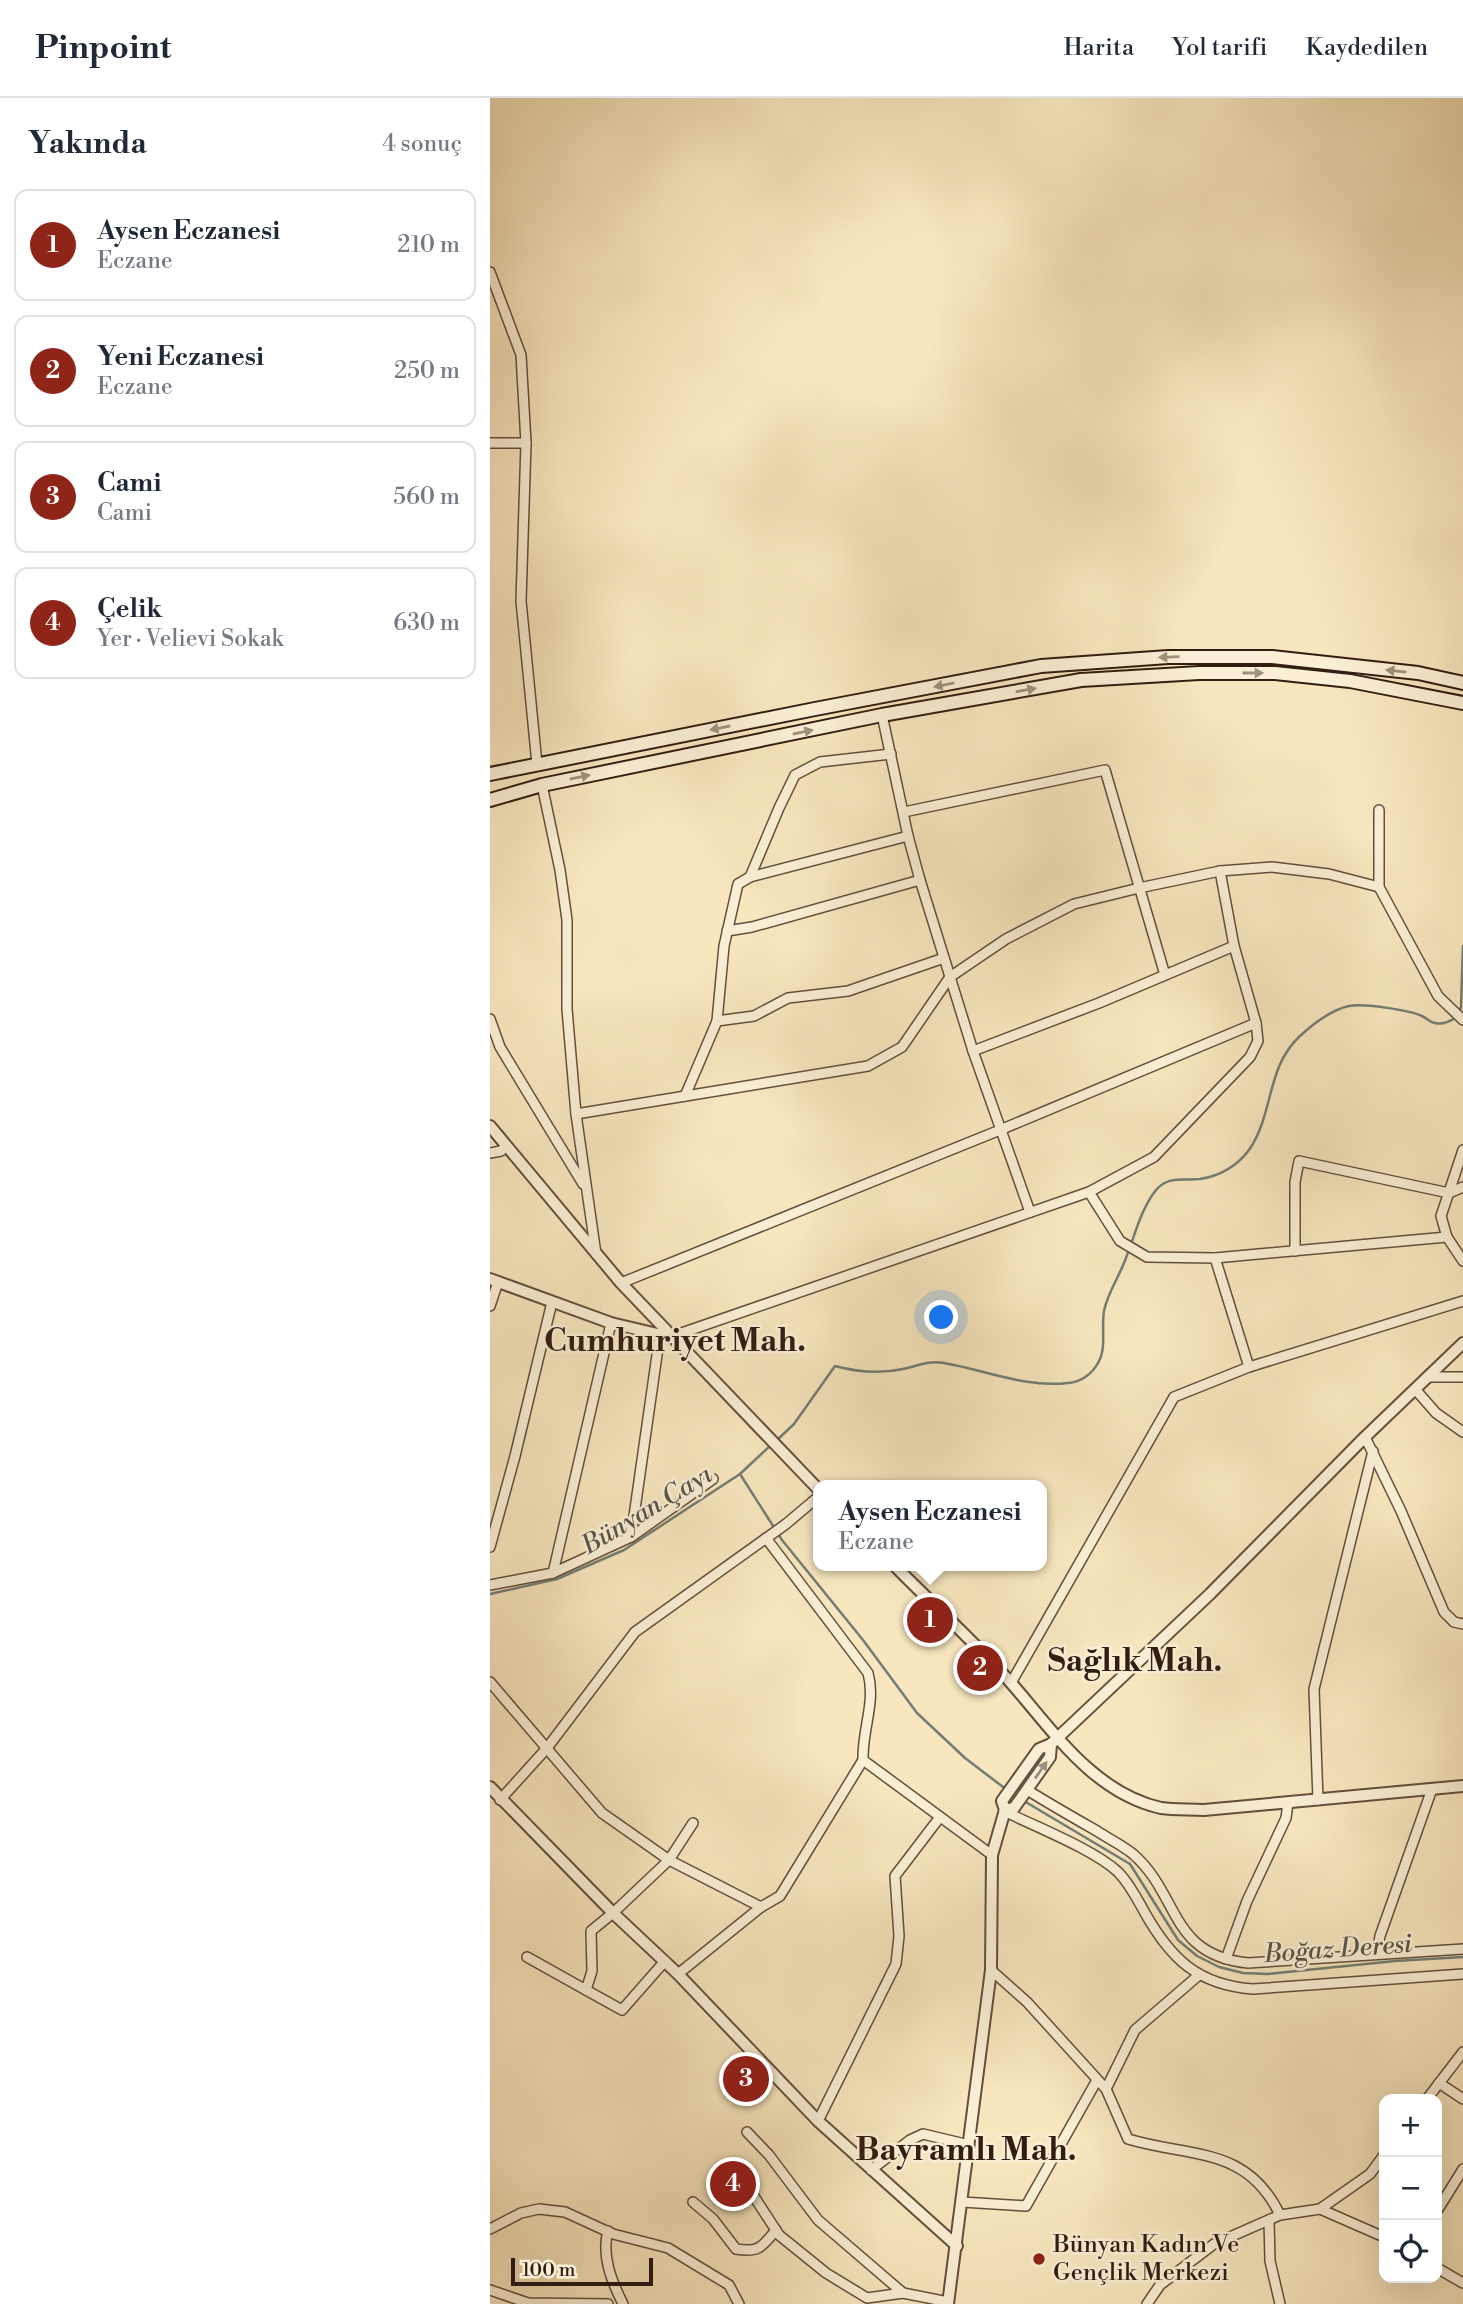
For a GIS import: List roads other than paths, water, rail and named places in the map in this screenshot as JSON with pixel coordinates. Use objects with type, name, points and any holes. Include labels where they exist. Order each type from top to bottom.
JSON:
[{"type":"main road","points":[[490,775],[1041,666],[1168,657],[1272,657],[1418,673],[1461,682]]},
{"type":"main road","points":[[490,800],[542,785],[882,715],[1081,680],[1199,673],[1275,673],[1350,681],[1463,703]]},
{"type":"street","points":[[490,272],[521,355],[526,443],[521,601],[537,764]]},
{"type":"street","points":[[490,443],[526,443]]},
{"type":"street","points":[[882,715],[920,880],[973,1051],[1030,1212]]},
{"type":"street","points":[[750,877],[795,775],[820,762],[891,754]]},
{"type":"street","points":[[904,812],[1105,770],[1165,975]]},
{"type":"street","points":[[542,785],[560,870],[567,920],[567,1009],[576,1114],[596,1256]]},
{"type":"street","points":[[1379,810],[1379,887],[1438,996],[1463,1020]]},
{"type":"street","points":[[685,1096],[717,1021],[724,946],[738,884],[750,877],[908,836]]},
{"type":"street","points":[[576,1114],[868,1066],[902,1047],[950,977],[1006,939],[1074,904],[1139,887],[1220,872],[1272,867],[1329,874],[1379,887]]},
{"type":"street","points":[[490,1306],[494,1281],[611,1323],[665,1335],[1089,1192],[1154,1157],[1250,1057],[1258,1041],[1256,1023],[1234,946],[1220,872]]},
{"type":"street","points":[[727,931],[752,927],[920,880]]},
{"type":"street","points":[[973,1051],[1234,946]]},
{"type":"street","points":[[717,1021],[754,1016],[788,998],[848,992],[944,958]]},
{"type":"street","points":[[490,1019],[500,1047],[586,1189]]},
{"type":"street","points":[[621,1283],[1256,1023]]},
{"type":"street","points":[[490,1126],[596,1256],[665,1335],[813,1484]]},
{"type":"street","points":[[490,1153],[501,1151],[506,1146]]},
{"type":"street","points":[[1463,1150],[1441,1216],[1447,1237],[1463,1261]]},
{"type":"street","points":[[1295,1251],[1295,1182],[1299,1161],[1449,1193],[1463,1187]]},
{"type":"street","points":[[1089,1192],[1121,1241],[1147,1257],[1215,1258],[1447,1237]]},
{"type":"street","points":[[1215,1258],[1249,1367]]},
{"type":"street","points":[[1011,1683],[1174,1397],[1249,1367],[1463,1301]]},
{"type":"street","points":[[490,1547],[552,1302]]},
{"type":"street","points":[[554,1573],[611,1323]]},
{"type":"street","points":[[631,1537],[665,1335]]},
{"type":"street","points":[[744,2181],[776,2230],[826,2273],[867,2298],[903,2293],[951,2303],[991,1970],[992,1855],[1014,1785],[1039,1749],[1054,1742],[1210,1594],[1365,1437],[1463,1343]]},
{"type":"street","points":[[1428,1377],[1463,1377]]},
{"type":"street","points":[[1415,1389],[1436,1413],[1463,1432]]},
{"type":"street","points":[[1365,1437],[1401,1511],[1444,1612],[1454,1622],[1463,1624]]},
{"type":"street","points":[[1318,1800],[1314,1689],[1373,1451]]},
{"type":"street","points":[[490,1585],[554,1573],[631,1537],[713,1479]]},
{"type":"street","points":[[500,1800],[547,1748],[635,1632],[786,1524],[813,1501]]},
{"type":"street","points":[[678,1974],[761,1907],[780,1896],[863,1760],[871,1702],[868,1673],[768,1537]]},
{"type":"street","points":[[899,1571],[1011,1683],[1054,1742],[1102,1781],[1132,1797],[1162,1808],[1204,1810],[1463,1786]]},
{"type":"street","points":[[490,1682],[602,1813],[669,1860],[761,1907]]},
{"type":"street","points":[[1006,1808],[1026,1792],[1050,1757],[1054,1742]]},
{"type":"street","points":[[863,1760],[992,1855]]},
{"type":"street","points":[[490,1787],[613,1913],[678,1974],[818,2120],[957,2246]]},
{"type":"street","points":[[1377,1953],[1380,1936],[1432,1789]]},
{"type":"street","points":[[1026,1792],[1131,1853],[1150,1874],[1190,1938],[1204,1949],[1226,1959],[1248,1962],[1463,1949]]},
{"type":"street","points":[[1226,1959],[1247,1901],[1286,1818],[1288,1803]]},
{"type":"street","points":[[1006,1808],[1111,1866],[1128,1883],[1165,1945],[1181,1962],[1199,1975],[1220,1983],[1253,1989],[1463,1973]]},
{"type":"street","points":[[818,2120],[897,1964],[899,1936],[895,1876],[940,1817]]},
{"type":"street","points":[[586,1990],[592,1970],[591,1931],[669,1860],[693,1823]]},
{"type":"street","points":[[527,1957],[622,2010],[665,1961]]},
{"type":"street","points":[[991,1970],[1027,2002],[1106,2089],[1128,2139],[1154,2147],[1226,2160],[1255,2178],[1265,2188],[1280,2215]]},
{"type":"street","points":[[1106,2089],[1135,2030],[1199,1975]]},
{"type":"street","points":[[1431,2094],[1463,2052]]},
{"type":"street","points":[[962,2202],[1026,2206],[1097,2080]]},
{"type":"street","points":[[1439,2083],[1463,2099]]},
{"type":"street","points":[[747,2132],[769,2155],[818,2220],[903,2293]]},
{"type":"street","points":[[871,2169],[910,2140],[923,2134],[969,2145]]},
{"type":"street","points":[[1147,2304],[1160,2285],[1214,2244],[1280,2215],[1320,2209],[1370,2174],[1383,2157]]},
{"type":"street","points":[[1442,2203],[1463,2169]]},
{"type":"street","points":[[693,2202],[713,2218],[736,2249],[749,2252],[760,2249],[776,2230]]},
{"type":"street","points":[[490,2229],[521,2213],[539,2209],[565,2212],[608,2231],[668,2248],[729,2285],[739,2304]]},
{"type":"street","points":[[1320,2209],[1379,2235]]},
{"type":"street","points":[[1269,2220],[1270,2261],[1280,2304]]},
{"type":"street","points":[[608,2231],[606,2256],[611,2277],[624,2304]]},
{"type":"street","points":[[1442,2271],[1463,2283]]},
{"type":"street","points":[[490,2290],[528,2302],[608,2304]]},
{"type":"waterway","points":[[1459,1012],[1463,946]]},
{"type":"waterway","points":[[777,1440],[794,1424],[835,1366],[877,1372],[939,1362],[1036,1383],[1073,1382],[1086,1377],[1101,1357],[1105,1305],[1150,1198],[1166,1182],[1214,1175],[1244,1156],[1263,1121],[1281,1062],[1300,1036],[1329,1014],[1349,1006],[1397,1009],[1438,1024],[1455,1018]]},
{"type":"waterway","name":"Bünyan Çayı","points":[[490,1594],[557,1579],[624,1550],[740,1474],[772,1444]]},
{"type":"waterway","name":"Boğaz Deresi","points":[[740,1474],[782,1540],[863,1640],[917,1713],[965,1758],[1007,1790]]},
{"type":"waterway","name":"Boğaz Deresi","points":[[1024,1801],[1130,1864],[1178,1940],[1197,1956],[1219,1967],[1243,1973],[1268,1974],[1463,1957]]},
{"type":"place","name":"Aysen Eczanesi","points":[[930,1620]]},
{"type":"place","name":"Yeni Eczanesi","points":[[980,1668]]},
{"type":"place","name":"Cami","points":[[746,2079]]},
{"type":"place","name":"Çelik","points":[[733,2184]]},
{"type":"place","name":"Bünyan Kadın Ve Gençlik Merkezi","points":[[1039,2259]]},
{"type":"district","name":"Cumhuriyet Mah.","points":[[675,1341]]},
{"type":"district","name":"Sağlık Mah.","points":[[1135,1661]]},
{"type":"district","name":"Bayramlı Mah.","points":[[966,2150]]}]
